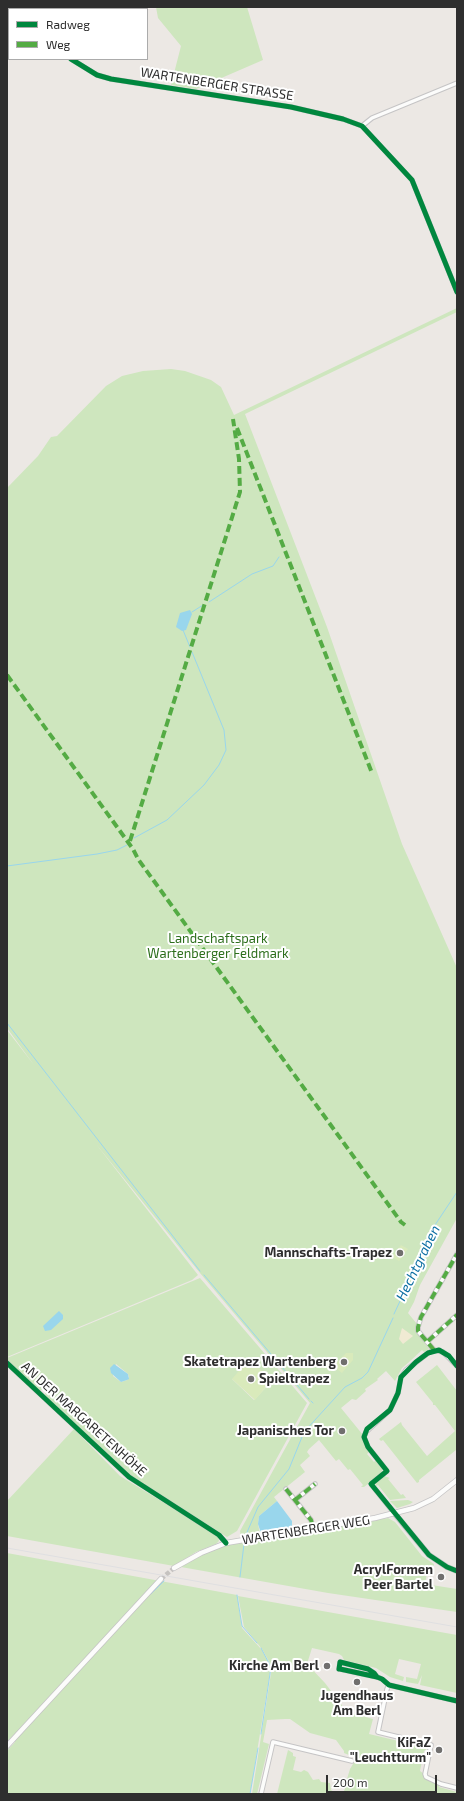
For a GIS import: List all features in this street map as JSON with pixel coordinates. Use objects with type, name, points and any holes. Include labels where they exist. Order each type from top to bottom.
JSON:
[{"type":"main road","name":"WARTENBERGER WEG","points":[[174,1568],[201,1553],[226,1543],[395,1514],[423,1504],[457,1480]]},
{"type":"main road","points":[[7,1746],[161,1579]]},
{"type":"street","name":"WARTENBERGER STRASSE","points":[[73,60],[97,75],[111,79],[291,107],[343,119],[362,126]]},
{"type":"street","points":[[457,83],[376,116],[362,126],[412,180],[457,292]]},
{"type":"street","points":[[434,1350],[428,1341],[418,1331],[421,1317],[457,1254]]},
{"type":"street","points":[[428,1341],[457,1315]]},
{"type":"street","points":[[457,1366],[445,1353],[439,1350],[434,1350],[428,1353],[406,1370],[401,1377],[398,1393],[390,1410],[367,1429],[364,1437],[368,1446],[387,1472],[371,1484],[429,1555],[447,1567],[457,1571]]},
{"type":"street","name":"AN DER MARGARETENHÖHE","points":[[7,1363],[129,1477],[219,1535],[226,1543]]},
{"type":"street","points":[[295,1500],[315,1484]]},
{"type":"street","points":[[286,1489],[311,1520],[313,1528]]},
{"type":"street","points":[[377,1678],[374,1673],[368,1669],[340,1662],[339,1669],[384,1680],[389,1685],[457,1701]]},
{"type":"street","points":[[389,1685],[378,1732],[431,1745],[425,1774],[426,1777],[441,1784],[457,1788]]},
{"type":"street","points":[[261,1794],[273,1742],[352,1761]]},
{"type":"green space","points":[[156,7],[247,7],[263,60],[196,89],[171,85],[181,46],[158,18]]},
{"type":"green space","name":"Landschaftspark Wartenberger Feldmark","points":[[457,308],[457,312],[245,414],[327,627],[402,844],[457,968],[457,1218],[420,1285],[408,1313],[417,1324],[416,1330],[429,1349],[424,1352],[422,1350],[402,1368],[395,1381],[386,1371],[377,1379],[378,1380],[365,1389],[366,1391],[356,1400],[352,1399],[341,1408],[363,1435],[363,1441],[369,1452],[367,1454],[374,1462],[376,1460],[382,1468],[382,1473],[364,1487],[361,1487],[363,1485],[350,1469],[348,1470],[339,1459],[336,1461],[319,1440],[307,1452],[310,1456],[300,1465],[305,1472],[274,1497],[277,1501],[259,1516],[258,1524],[260,1534],[241,1537],[240,1531],[310,1403],[200,1273],[96,1144],[198,1275],[192,1280],[7,1357],[7,1030],[34,1065],[7,1028],[7,488],[38,456],[51,437],[57,436],[106,386],[122,376],[143,371],[171,369],[185,371],[211,380],[221,387],[234,415]]},
{"type":"green space","name":"Mannschafts-Trapez","points":[[401,1245],[408,1249],[399,1261],[392,1257]]},
{"type":"green space","points":[[200,1278],[307,1403],[237,1531],[227,1537],[130,1476],[46,1397],[45,1393],[52,1388],[49,1385],[40,1391],[7,1361],[7,1358]],"holes":[[[116,1364],[128,1374],[129,1377],[127,1380],[121,1382],[113,1376]],[[232,1379],[272,1381],[254,1400]]]},
{"type":"green space","name":"Skatetrapez Wartenberg","points":[[346,1353],[353,1353],[353,1360],[342,1373],[333,1366]]},
{"type":"green space","name":"Spieltrapez","points":[[249,1359],[272,1380],[255,1400],[232,1379]]},
{"type":"green space","points":[[437,1365],[457,1391],[457,1451],[456,1450],[417,1483],[383,1440],[381,1441],[379,1439],[401,1422],[427,1456],[455,1431],[416,1382]]},
{"type":"green space","points":[[74,1429],[120,1476],[209,1530],[218,1537],[219,1541],[216,1544],[196,1552],[174,1566],[7,1536],[7,1501]]},
{"type":"green space","points":[[384,1476],[390,1478],[388,1479],[401,1495],[403,1494],[406,1498],[390,1500],[378,1485],[376,1486],[376,1482]]},
{"type":"green space","points":[[408,1500],[413,1502],[397,1508],[390,1501]]},
{"type":"green space","points":[[388,1518],[395,1522],[422,1556],[434,1564],[431,1573],[427,1573],[425,1584],[457,1589],[457,1612],[328,1593],[181,1567],[205,1553],[230,1544]]},
{"type":"green space","points":[[7,1553],[237,1595],[242,1628],[262,1650],[271,1667],[250,1794],[7,1794],[7,1751],[15,1742],[11,1738],[7,1742]]},
{"type":"green space","points":[[238,1596],[457,1635],[457,1693],[420,1685],[422,1675],[418,1684],[406,1682],[406,1677],[417,1679],[421,1664],[399,1659],[395,1674],[404,1677],[403,1681],[390,1677],[376,1668],[344,1660],[339,1654],[312,1648],[307,1664],[325,1683],[347,1712],[373,1719],[369,1734],[428,1748],[424,1751],[420,1771],[439,1785],[439,1787],[457,1792],[457,1794],[277,1794],[288,1750],[293,1753],[293,1756],[296,1757],[293,1770],[301,1772],[304,1770],[308,1772],[313,1780],[319,1779],[321,1782],[330,1783],[331,1790],[334,1792],[344,1791],[354,1757],[344,1753],[336,1740],[310,1733],[290,1719],[285,1719],[267,1720],[263,1742],[269,1744],[257,1794],[252,1794],[272,1667],[262,1649],[244,1627]]},
{"type":"sand","points":[[402,1328],[413,1336],[403,1344],[399,1339]]},
{"type":"water","points":[[190,610],[192,614],[186,630],[182,631],[176,627],[180,613]]},
{"type":"water","points":[[59,1311],[63,1315],[63,1319],[51,1330],[45,1331],[43,1326]]},
{"type":"water","points":[[114,1364],[128,1374],[129,1379],[121,1382],[111,1373],[110,1368]]},
{"type":"water","points":[[277,1501],[292,1521],[292,1527],[261,1533],[258,1524],[259,1516]]},
{"type":"waterway","points":[[209,602],[252,574],[273,566],[279,557]]},
{"type":"waterway","points":[[192,612],[203,605]]},
{"type":"waterway","points":[[183,630],[190,647]]},
{"type":"waterway","points":[[134,838],[167,820],[204,785],[219,765],[226,750],[224,730],[192,652]]},
{"type":"waterway","points":[[7,866],[97,854],[117,850],[127,845]]},
{"type":"waterway","points":[[7,1023],[200,1271]]},
{"type":"waterway","name":"Hechtgraben","points":[[394,1314],[401,1299],[404,1286],[426,1245],[427,1237],[457,1192]]},
{"type":"waterway","points":[[204,1275],[309,1399]]},
{"type":"waterway","name":"Hechtgraben","points":[[245,1537],[258,1507],[289,1469],[304,1432],[345,1387],[362,1378],[368,1372],[393,1318]]},
{"type":"waterway","name":"Hechtgraben","points":[[240,1577],[244,1544]]},
{"type":"waterway","points":[[151,1594],[164,1581]]},
{"type":"waterway","name":"Hechtgraben","points":[[237,1595],[242,1626],[257,1643]]},
{"type":"waterway","name":"Hechtgraben","points":[[261,1648],[271,1667],[261,1734]]},
{"type":"waterway","name":"Hechtgraben","points":[[250,1794],[258,1748]]},
{"type":"tunnel","points":[[161,1579],[174,1568]]},
{"type":"railway","points":[[7,1548],[457,1627]]},
{"type":"marked path","points":[[130,841],[240,492],[239,459],[233,419]]},
{"type":"marked path","points":[[237,428],[372,773]]},
{"type":"marked path","points":[[7,675],[133,849],[138,859],[401,1222],[405,1225]]},
{"type":"marked path","points":[[434,1350],[418,1331],[418,1327],[421,1317],[457,1254]]},
{"type":"marked path","points":[[428,1341],[457,1315]]},
{"type":"marked path","points":[[295,1500],[315,1484]]},
{"type":"marked path","points":[[286,1489],[311,1520],[313,1528]]},
{"type":"cycle path","points":[[73,60],[97,75],[111,79],[291,107],[343,119],[362,126],[412,180],[457,292]]},
{"type":"cycle path","points":[[457,1366],[449,1356],[439,1350],[428,1353],[416,1362],[401,1377],[398,1393],[390,1410],[367,1429],[364,1437],[368,1447],[387,1471],[371,1484],[429,1555],[447,1567],[457,1571]]},
{"type":"cycle path","points":[[7,1363],[129,1477],[219,1535],[226,1543]]},
{"type":"cycle path","points":[[377,1677],[368,1669],[340,1662],[339,1669],[377,1677],[389,1685],[457,1701]]},
{"type":"place","name":"Mannschafts-Trapez","points":[[400,1253]]},
{"type":"place","name":"Skatetrapez Wartenberg","points":[[344,1362]]},
{"type":"place","name":"Spieltrapez","points":[[251,1379]]},
{"type":"place","name":"Japanisches Tor","points":[[342,1431]]},
{"type":"place","name":"AcrylFormen Peer Bartel","points":[[441,1577]]},
{"type":"place","name":"Kirche Am Berl","points":[[327,1666]]},
{"type":"place","name":"Jugendhaus Am Berl","points":[[357,1682]]},
{"type":"place","name":"KiFaZ \"Leuchtturm\"","points":[[439,1750]]}]
